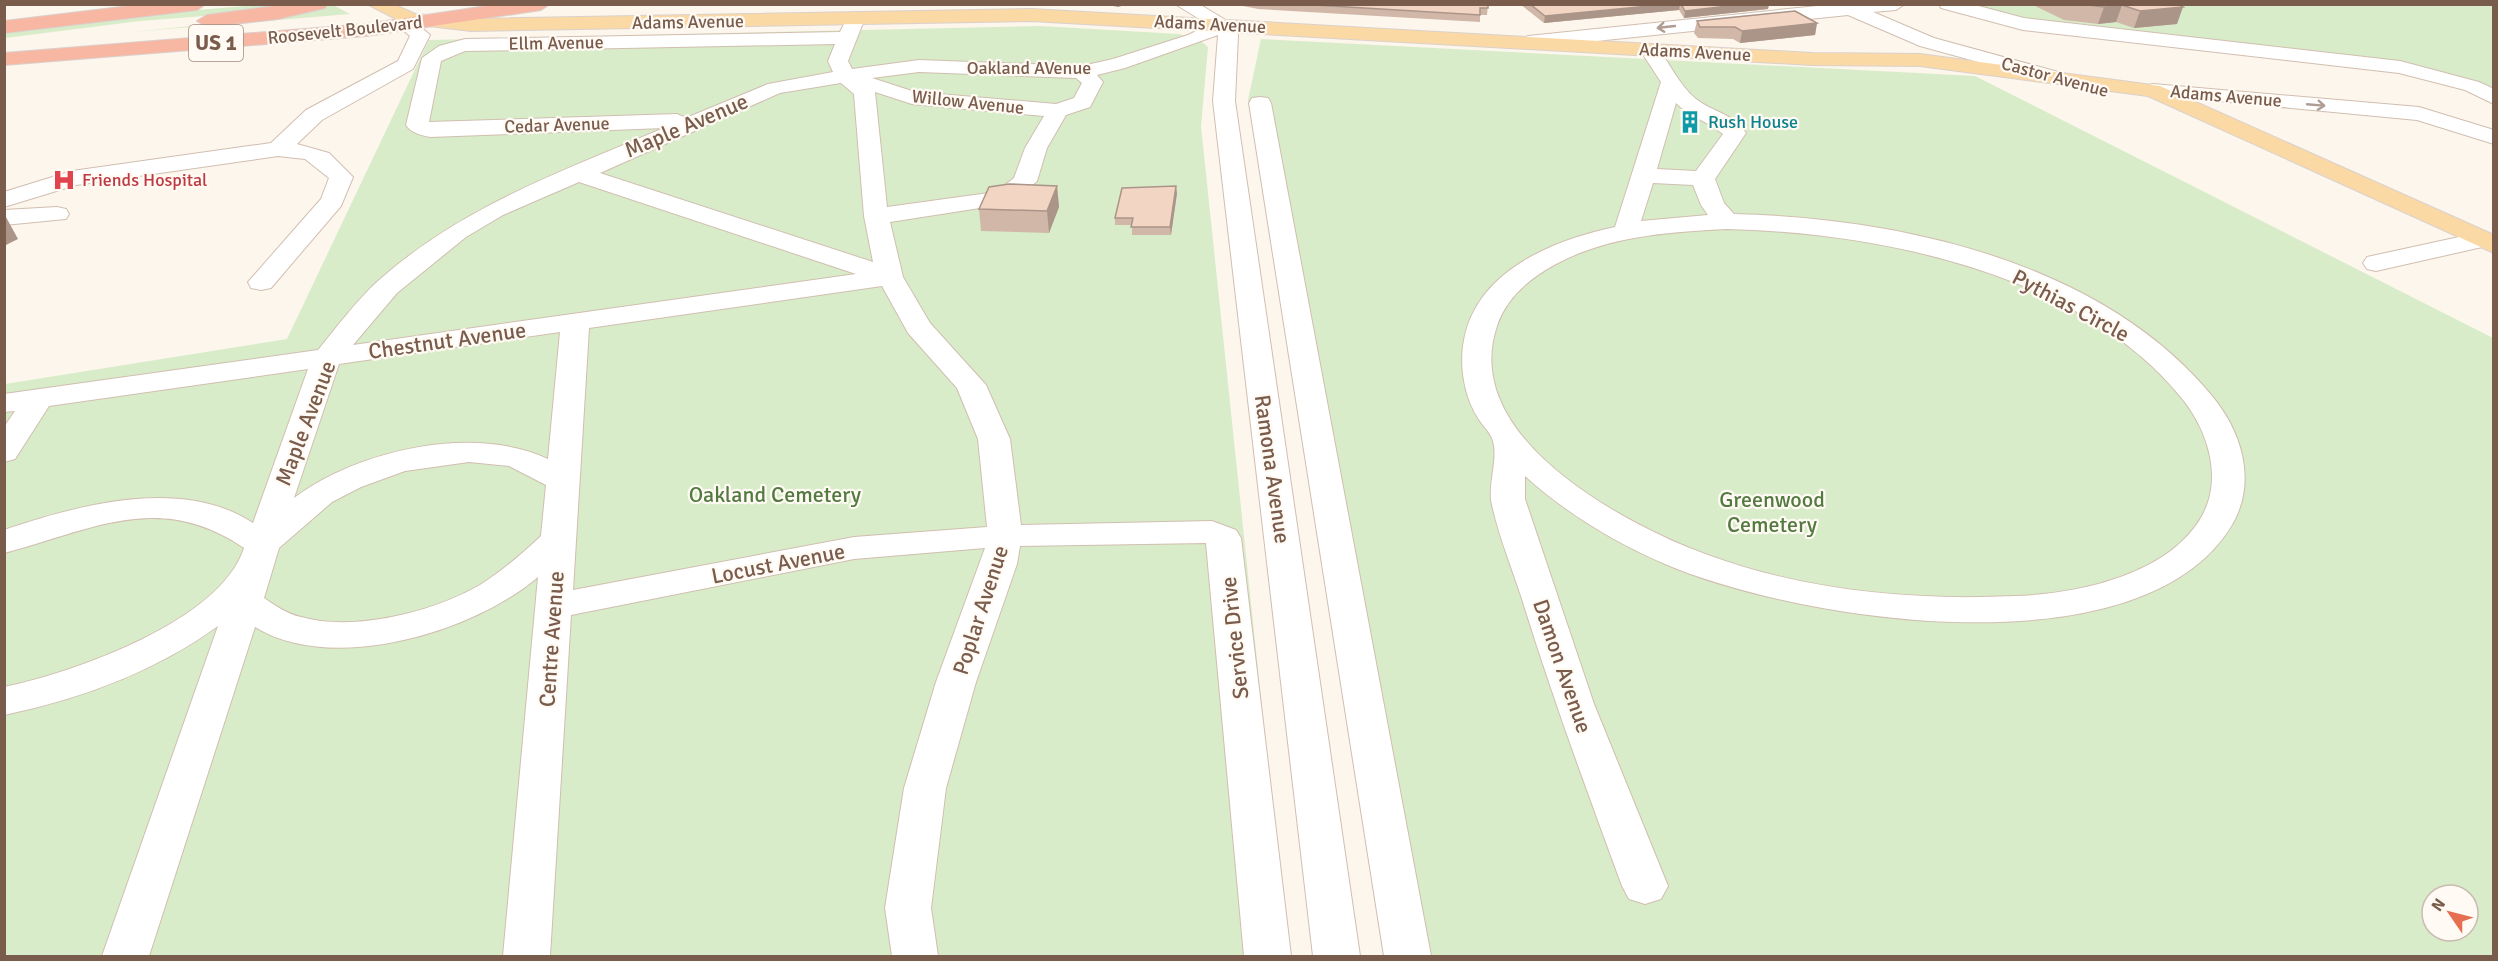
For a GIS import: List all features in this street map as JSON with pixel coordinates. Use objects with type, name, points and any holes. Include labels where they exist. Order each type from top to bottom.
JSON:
[{"type":"highway","name":"US 1","points":[[4,18],[187,4]]},
{"type":"highway","points":[[4,27],[197,4]]},
{"type":"highway","points":[[4,45],[92,32],[259,16],[318,4]]},
{"type":"highway","name":"Roosevelt Boulevard","points":[[4,60],[316,35],[468,4]]},
{"type":"highway","name":"Roosevelt Boulevard","points":[[4,45],[411,16],[542,4]]},
{"type":"main road","points":[[376,4],[411,16]]},
{"type":"main road","points":[[596,4],[612,16],[650,22]]},
{"type":"main road","name":"Adams Avenue","points":[[411,16],[479,25],[650,22],[851,28],[1031,15],[1216,29],[1528,42],[1812,59],[1847,64],[1923,69],[1956,66],[2153,90]]},
{"type":"main road","name":"Castor Avenue","points":[[2063,79],[2166,108],[2264,140]]},
{"type":"main road","name":"Castor Avenue","points":[[2153,90],[2488,242]]},
{"type":"street","points":[[1184,4],[1216,29]]},
{"type":"street","points":[[1528,42],[1845,7],[1896,4]]},
{"type":"street","points":[[1948,4],[2023,24],[2400,67],[2472,86],[2493,98]]},
{"type":"street","points":[[1845,7],[1862,21],[1919,53],[1956,66]]},
{"type":"street","name":"Castor Avenue","points":[[1845,7],[1927,42],[2063,79]]},
{"type":"street","points":[[278,148],[314,115],[406,65],[420,35],[411,16]]},
{"type":"street","points":[[845,76],[838,61],[851,28]]},
{"type":"street","name":"Ellm Avenue","points":[[417,125],[432,58],[446,50],[465,45],[851,28]]},
{"type":"street","name":"Oakland AVenue","points":[[845,76],[919,66],[1082,72],[1118,64],[1216,29]]},
{"type":"street","name":"Ramona Avenue","points":[[1216,29],[1228,34],[1224,101],[1337,957]]},
{"type":"street","points":[[1626,231],[1671,86],[1671,82],[1650,50]]},
{"type":"street","points":[[876,216],[1003,198],[1025,181],[1036,148],[1058,111],[1082,102],[1093,82],[1082,72]]},
{"type":"street","name":"Willow Avenue","points":[[845,76],[912,98],[1058,111]]},
{"type":"street","name":"Maple Avenue","points":[[125,957],[279,492],[327,357],[387,287],[449,238],[494,210],[577,172],[775,88],[845,76]]},
{"type":"street","name":"Poplar Avenue","points":[[845,76],[864,92],[876,216],[890,277],[918,327],[971,385],[994,439],[1005,536],[999,564],[956,682],[925,788],[908,908],[915,957]]},
{"type":"street","points":[[1671,86],[1690,105],[1713,115],[1735,133],[1703,179]]},
{"type":"street","name":"Adams Avenue","points":[[2153,90],[2419,114],[2490,133]]},
{"type":"street","points":[[1260,102],[1408,957]]},
{"type":"street","name":"Cedar Avenue","points":[[417,125],[430,130],[698,121]]},
{"type":"street","points":[[4,200],[72,178],[278,148],[309,151],[330,162],[341,177],[332,201],[261,282]]},
{"type":"street","points":[[577,172],[890,277]]},
{"type":"street","points":[[1644,175],[1703,179]]},
{"type":"street","points":[[1703,179],[1713,205],[1727,221]]},
{"type":"street","points":[[4,218],[57,213]]},
{"type":"street","name":"Pythias Circle","points":[[1727,221],[1788,222],[1903,240],[2006,270],[2050,289],[2103,317],[2150,349],[2177,372],[2215,422],[2225,445],[2229,468],[2227,496],[2216,524],[2191,551],[2155,575],[2108,594],[2051,606],[1997,611],[1913,610],[1838,601],[1764,584],[1648,542],[1581,504],[1540,473],[1509,441],[1493,419],[1474,359],[1480,324],[1488,310],[1510,283],[1532,267],[1585,243],[1626,231],[1677,224],[1727,221]]},
{"type":"street","points":[[2376,263],[2488,242]]},
{"type":"street","name":"Chestnut Avenue","points":[[4,403],[890,277]]},
{"type":"street","name":"Centre Avenue","points":[[528,957],[575,322]]},
{"type":"street","points":[[4,452],[39,398]]},
{"type":"street","name":"Damon Avenue","points":[[1509,441],[1508,499],[1574,704],[1645,886]]},
{"type":"street","points":[[279,492],[292,501],[377,470],[415,460],[471,453],[512,456],[543,468],[563,481]]},
{"type":"street","points":[[4,701],[40,695],[104,673],[161,644],[212,612],[293,515],[330,489]]},
{"type":"street","points":[[4,542],[57,523],[101,513],[161,507],[201,513],[246,530],[259,556]]},
{"type":"street","name":"Service Drive","points":[[1005,536],[1212,532],[1224,538],[1268,957]]},
{"type":"street","name":"Locust Avenue","points":[[554,606],[854,548],[1005,536]]},
{"type":"street","points":[[244,602],[276,622],[318,633],[369,633],[426,621],[480,600],[524,572],[559,539]]},
{"type":"green space","points":[[1964,4],[2493,5],[2493,87],[2417,65],[2034,24]]},
{"type":"green space","points":[[259,5],[294,5],[255,12],[140,21],[5,38],[5,30],[108,17]]},
{"type":"green space","points":[[333,5],[350,14],[132,32],[262,19]]},
{"type":"green space","name":"Oakland Cemetery","points":[[1040,26],[1179,34],[1201,41],[1208,47],[1201,126],[1288,956],[5,956],[5,384],[287,339],[429,40]]},
{"type":"green space","name":"Greenwood Cemetery","points":[[1261,39],[1975,76],[2493,338],[2493,956],[1398,956],[1281,303],[1248,100]]},
{"type":"building","points":[[1298,4],[1488,4],[1488,8],[1480,8],[1480,15]]},
{"type":"building","points":[[1530,4],[1670,4],[1545,16]]},
{"type":"building","points":[[1681,4],[1745,4],[1685,11]]},
{"type":"building","points":[[2080,4],[2178,4],[2183,7],[2140,11],[2122,5],[2104,7]]},
{"type":"building","points":[[1795,11],[1817,23],[1742,31],[1735,27],[1700,27],[1697,21]]},
{"type":"building","points":[[1009,184],[1057,186],[1047,211],[979,209],[989,187]]},
{"type":"building","points":[[1176,186],[1170,227],[1131,227],[1133,218],[1115,218],[1122,188]]},
{"type":"place","name":"Rush House","points":[[1690,122]]},
{"type":"place","name":"Friends Hospital","points":[[64,180]]}]
